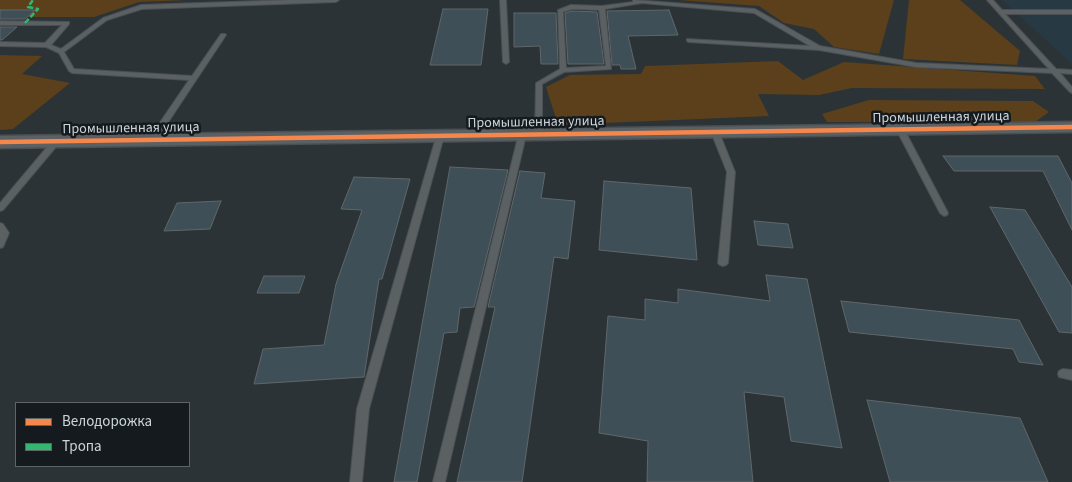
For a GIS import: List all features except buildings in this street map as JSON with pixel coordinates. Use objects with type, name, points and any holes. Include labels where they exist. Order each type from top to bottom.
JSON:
[{"type":"street","name":"Промышленная улица","points":[[0,142],[1072,128]]},
{"type":"lane","points":[[61,52],[105,19],[141,6],[336,0]]},
{"type":"lane","points":[[503,0],[506,62]]},
{"type":"lane","points":[[626,0],[755,11],[819,48]]},
{"type":"lane","points":[[990,0],[1072,91]]},
{"type":"lane","points":[[563,70],[560,11],[571,7],[602,8],[640,2]]},
{"type":"lane","points":[[439,482],[530,134],[538,84],[563,70],[609,68],[602,8]]},
{"type":"lane","points":[[1002,12],[1072,12]]},
{"type":"lane","points":[[0,23],[67,23],[48,44]]},
{"type":"lane","points":[[152,140],[223,35]]},
{"type":"lane","points":[[689,40],[819,48],[916,65],[1072,72]]},
{"type":"lane","points":[[0,44],[48,44],[61,52],[72,71],[194,78]]},
{"type":"lane","points":[[0,51],[10,44]]},
{"type":"lane","points":[[900,130],[944,213]]},
{"type":"lane","points":[[715,132],[731,172],[723,263]]},
{"type":"lane","points":[[356,482],[363,409],[440,136]]},
{"type":"lane","points":[[0,208],[56,142]]},
{"type":"lane","points":[[0,226],[5,233],[0,245]]},
{"type":"shaded area","points":[[0,0],[186,0],[139,2],[94,17],[28,17],[34,10],[0,10]]},
{"type":"shaded area","points":[[679,0],[894,0],[879,54],[834,47],[814,29],[784,23],[759,6]]},
{"type":"shaded area","points":[[909,0],[960,0],[1020,51],[1017,65],[903,59]]},
{"type":"shaded area","points":[[1002,0],[1072,0],[1072,64]]},
{"type":"shaded area","points":[[0,55],[42,56],[22,74],[70,83],[13,129],[0,130]]},
{"type":"shaded area","points":[[778,61],[803,80],[844,62],[1035,76],[1045,89],[852,88],[819,95],[758,94],[769,116],[558,125],[546,87],[570,75],[641,74],[645,66]]},
{"type":"shaded area","points":[[869,100],[1033,101],[1049,112],[1035,122],[827,122],[822,114]]},
{"type":"marked path","points":[[25,23],[38,9],[28,7],[33,0]]},
{"type":"cycle path","points":[[0,142],[1072,127]]}]
